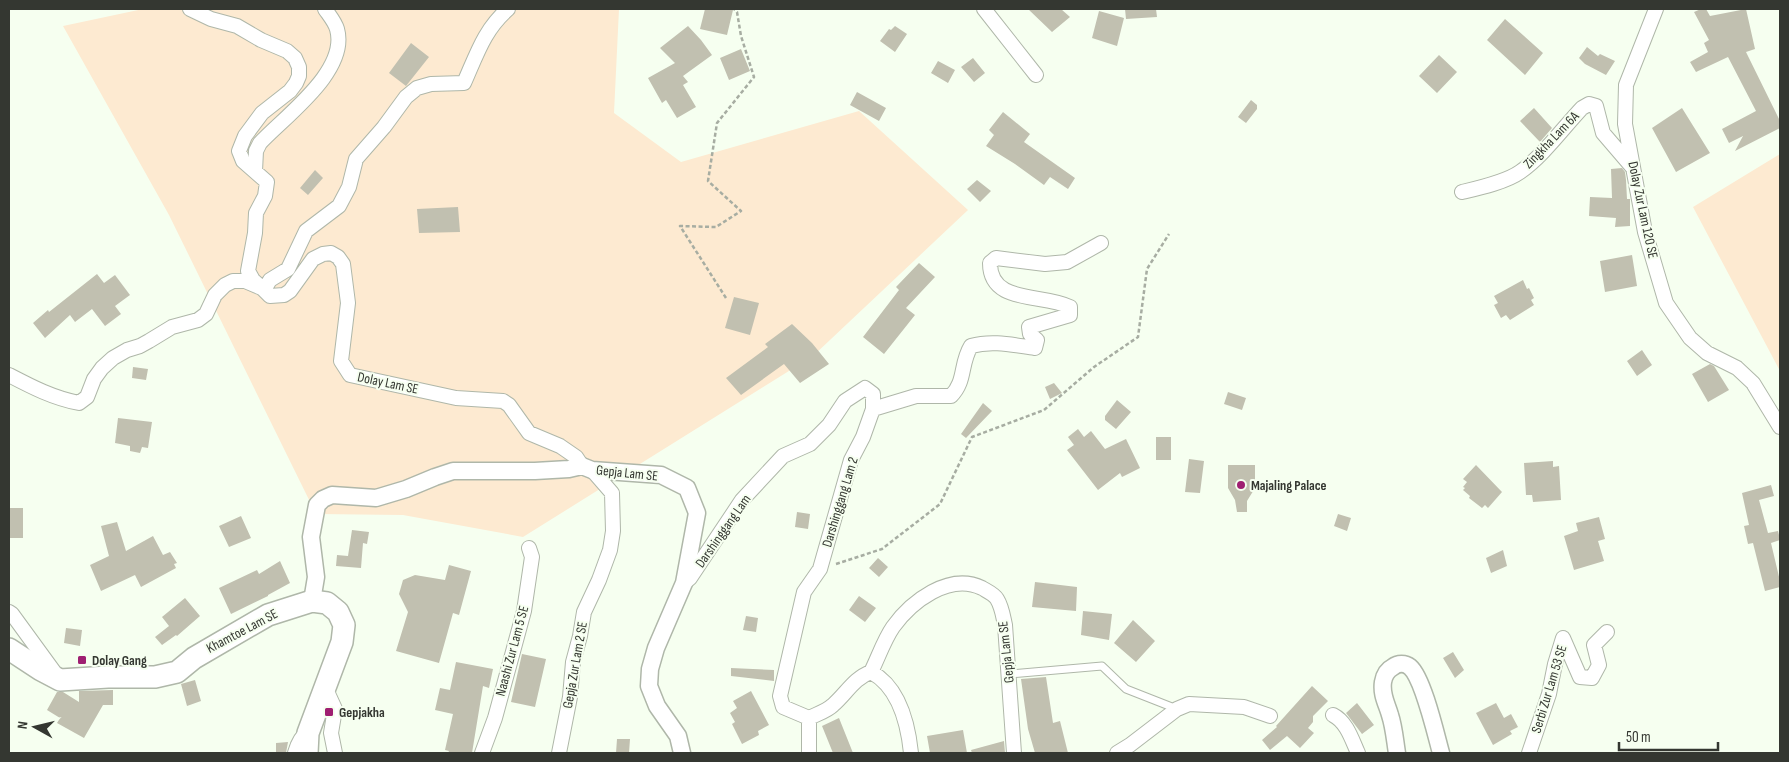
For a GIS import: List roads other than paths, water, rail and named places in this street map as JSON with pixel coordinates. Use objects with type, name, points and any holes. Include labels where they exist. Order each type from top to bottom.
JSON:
[{"type":"main road","name":"Khamtoe Lam SE","points":[[60,680],[155,677],[177,672],[194,658],[268,615],[312,601]]},
{"type":"main road","points":[[307,743],[342,642],[344,625],[338,612],[327,603],[312,601]]},
{"type":"main road","points":[[9,649],[60,680]]},
{"type":"street","points":[[190,9],[211,19],[237,26],[261,40],[287,51],[296,58],[299,67],[296,83],[290,91],[262,113],[242,142],[239,151],[240,156],[267,182],[265,196],[256,213],[255,233],[248,271],[252,280],[264,290]]},
{"type":"street","points":[[255,171],[256,151],[260,143],[314,91],[336,56],[337,30],[325,9]]},
{"type":"street","points":[[264,290],[270,280],[288,269],[306,231],[339,206],[349,187],[356,160],[406,97],[417,88],[431,84],[464,83],[486,33],[496,19],[508,9]]},
{"type":"street","points":[[984,9],[1036,75]]},
{"type":"street","name":"Dolay Zur Lam 120 SE","points":[[1656,9],[1626,85],[1625,124],[1645,232],[1666,303],[1690,338],[1707,353],[1737,368],[1753,382],[1780,427]]},
{"type":"street","name":"Zingkha Lam 6A","points":[[1462,192],[1500,181],[1520,172],[1543,151],[1582,108],[1589,104],[1596,106],[1604,132],[1635,170]]},
{"type":"street","points":[[873,409],[916,396],[951,396],[959,388],[966,354],[971,346],[983,342],[1035,348],[1037,340],[1030,334],[1029,327],[1070,315],[1070,307],[1060,302],[1008,293],[995,284],[990,272],[990,263],[996,258],[1045,264],[1067,262],[1101,243]]},
{"type":"street","name":"Dolay Lam SE","points":[[264,290],[270,296],[284,295],[290,291],[313,260],[322,254],[331,254],[338,257],[343,264],[348,303],[341,361],[350,375],[456,398],[503,401],[509,405],[529,433],[560,446],[576,457],[587,468]]},
{"type":"street","points":[[9,375],[60,400],[78,403],[87,398],[94,379],[113,358],[127,350],[140,346],[172,327],[198,320],[206,314],[215,294],[225,285],[233,281],[245,281],[264,290]]},
{"type":"street","name":"Darshinggang Lam","points":[[684,583],[690,578],[742,500],[783,456],[810,444],[829,425],[845,401],[865,388],[873,394],[873,409]]},
{"type":"street","name":"Darshinggang Lam 2","points":[[809,718],[783,707],[780,696],[804,592],[820,569],[851,460],[863,437],[873,409]]},
{"type":"street","points":[[312,601],[316,577],[311,537],[318,505],[323,498],[332,495],[376,498],[453,472],[587,468]]},
{"type":"street","name":"Gepja Lam SE","points":[[587,468],[661,475],[687,488],[697,513],[684,583],[656,648],[650,669],[649,686],[657,706],[678,736],[682,753]]},
{"type":"street","name":"Gepja Zur Lam 2 SE","points":[[559,753],[570,697],[573,662],[584,612],[610,550],[613,531],[612,493],[587,468]]},
{"type":"street","name":"Naashi Zur Lam 5 SE","points":[[482,753],[495,718],[524,611],[532,557],[529,548]]},
{"type":"street","name":"Gepja Lam SE","points":[[809,718],[831,707],[856,680],[862,675],[871,672],[893,628],[905,613],[920,600],[934,591],[952,585],[978,586],[996,597],[1005,625],[1014,753]]},
{"type":"street","points":[[9,612],[60,680]]},
{"type":"street","name":"Serbi Zur Lam 53 SE","points":[[1529,753],[1549,694],[1563,638],[1580,677],[1592,678],[1599,665],[1594,645],[1607,632]]},
{"type":"street","points":[[1397,753],[1390,716],[1384,698],[1383,683],[1389,669],[1396,664],[1411,667],[1424,695],[1441,753]]},
{"type":"street","points":[[871,672],[889,686],[906,721],[910,753]]},
{"type":"street","points":[[325,687],[335,709],[331,733],[335,753]]},
{"type":"street","points":[[1117,753],[1177,709],[1188,704],[1244,707],[1270,716]]},
{"type":"street","points":[[1333,715],[1339,718],[1343,724],[1358,753]]},
{"type":"street","points":[[809,718],[809,753]]},
{"type":"street","points":[[296,753],[296,748],[303,736],[307,743]]},
{"type":"lane","points":[[1009,674],[1102,666],[1126,689],[1177,709]]},
{"type":"place","name":"Majaling Palace","points":[[1241,485]]},
{"type":"place","name":"Dolay Gang","points":[[82,660]]},
{"type":"place","name":"Gepjakha","points":[[329,712]]}]
